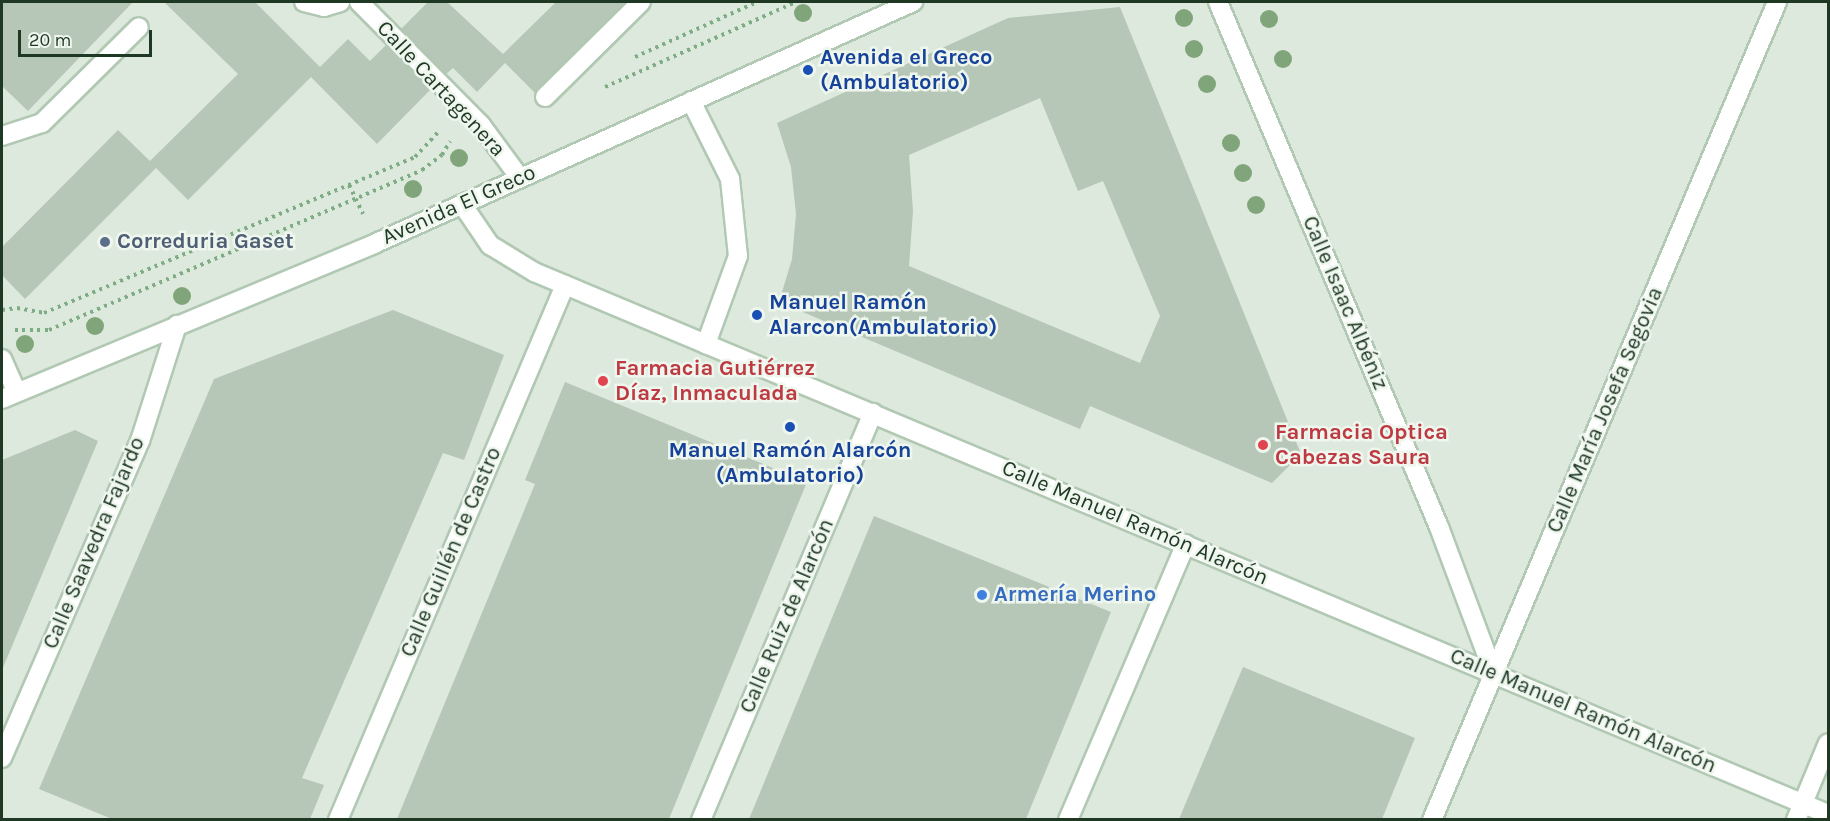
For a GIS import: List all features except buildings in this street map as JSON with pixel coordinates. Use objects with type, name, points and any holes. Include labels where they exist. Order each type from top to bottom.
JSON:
[{"type":"street","points":[[304,2],[324,7],[340,2]]},
{"type":"street","name":"Calle Cartagenera","points":[[359,2],[481,125],[520,178]]},
{"type":"street","points":[[545,97],[640,2]]},
{"type":"street","name":"Avenida El Greco","points":[[9,395],[462,204],[913,2]]},
{"type":"street","name":"Calle Isaac Albéniz","points":[[1218,2],[1439,527],[1494,674]]},
{"type":"street","name":"Calle María Josefa Segovia","points":[[1432,819],[1777,2]]},
{"type":"street","points":[[2,136],[42,123],[139,27]]},
{"type":"street","points":[[691,101],[730,179],[738,256],[706,344]]},
{"type":"street","name":"Calle Manuel Ramón Alarcón","points":[[462,204],[490,245],[565,285],[1494,674],[1799,811],[1828,814]]},
{"type":"street","name":"Calle Guillén de Castro","points":[[338,819],[565,285]]},
{"type":"street","name":"Calle Saavedra Fajardo","points":[[2,758],[140,441],[177,325]]},
{"type":"street","points":[[2,359],[9,395]]},
{"type":"street","name":"Calle Ruiz de Alarcón","points":[[701,819],[873,413]]},
{"type":"street","points":[[1068,819],[1186,544]]},
{"type":"street","points":[[1799,811],[1828,743]]},
{"type":"path","points":[[630,59],[758,2]]},
{"type":"path","points":[[595,91],[796,2]]},
{"type":"path","points":[[2,310],[17,308],[44,314],[415,156],[434,135],[467,112]]},
{"type":"path","points":[[10,331],[49,330],[356,199],[422,170],[442,155],[450,141],[481,125]]},
{"type":"path","points":[[349,184],[367,223]]},
{"type":"place","name":"Avenida el Greco (Ambulatorio)","points":[[808,70]]},
{"type":"place","name":"Correduria Gaset","points":[[105,242]]},
{"type":"place","name":"Manuel Ramón Alarcon(Ambulatorio)","points":[[757,315]]},
{"type":"place","name":"Farmacia Gutiérrez Díaz, Inmaculada","points":[[603,381]]},
{"type":"place","name":"Manuel Ramón Alarcón (Ambulatorio)","points":[[790,427]]},
{"type":"place","name":"Farmacia Optica Cabezas Saura","points":[[1263,445]]},
{"type":"place","name":"Armería Merino","points":[[982,595]]}]
